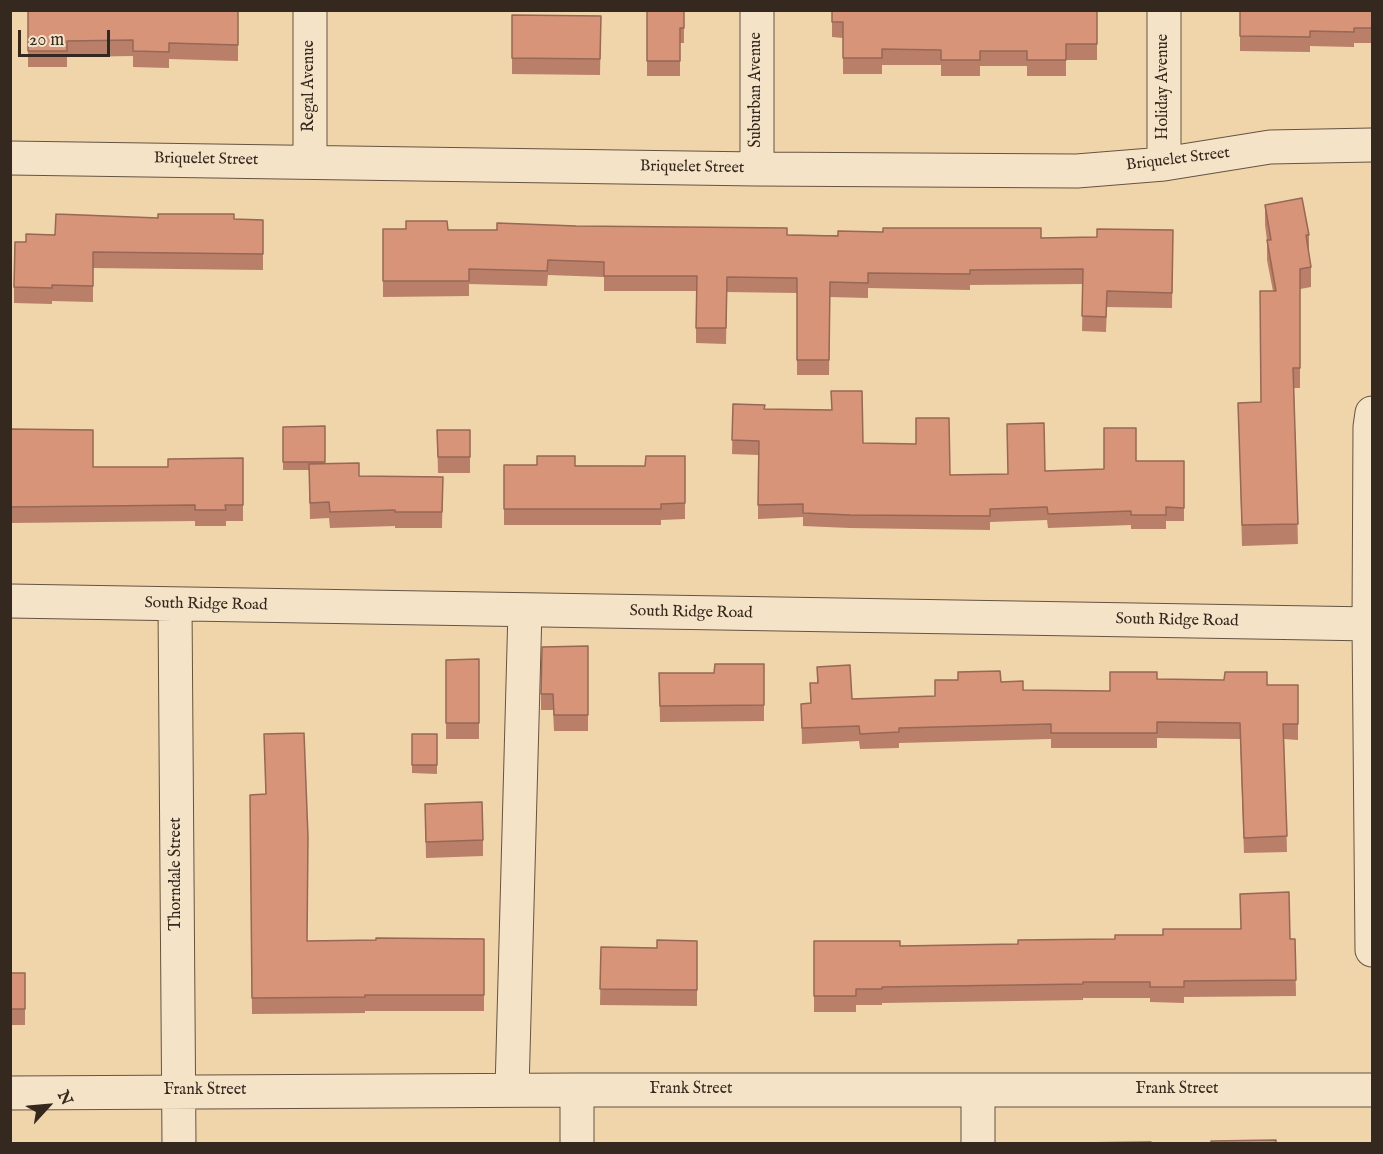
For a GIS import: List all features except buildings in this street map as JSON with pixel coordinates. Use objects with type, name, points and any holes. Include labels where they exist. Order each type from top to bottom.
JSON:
[{"type":"street","name":"Regal Avenue","points":[[310,10],[310,162]]},
{"type":"street","name":"Suburban Avenue","points":[[757,10],[757,169]]},
{"type":"street","name":"Holiday Avenue","points":[[1164,10],[1164,164]]},
{"type":"street","name":"Briquelet Street","points":[[10,158],[757,169],[1077,171],[1164,164],[1270,147],[1372,145]]},
{"type":"street","points":[[1372,413],[1370,428],[1372,950]]},
{"type":"street","name":"South Ridge Road","points":[[10,601],[1371,624]]},
{"type":"street","name":"Thorndale Street","points":[[175,604],[179,1143]]},
{"type":"street","points":[[512,1090],[525,610]]},
{"type":"street","name":"Frank Street","points":[[10,1093],[512,1090],[1372,1090]]},
{"type":"street","points":[[577,1090],[577,1143]]},
{"type":"street","points":[[978,1090],[978,1143]]}]
